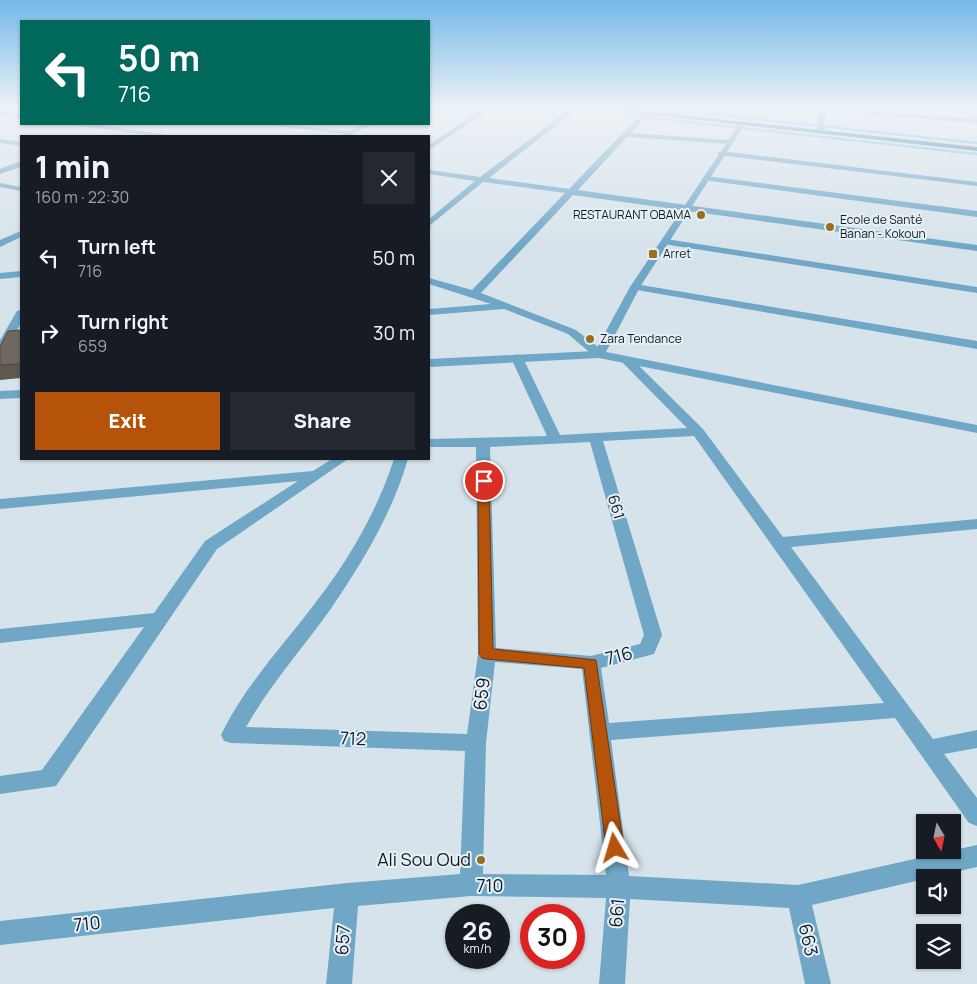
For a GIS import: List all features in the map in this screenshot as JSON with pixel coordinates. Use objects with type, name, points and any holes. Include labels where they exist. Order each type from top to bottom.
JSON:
[{"type":"street","points":[[430,223],[516,154]]},
{"type":"street","points":[[474,294],[608,154]]},
{"type":"street","points":[[599,354],[635,286],[666,242],[722,154],[977,184]]},
{"type":"street","points":[[0,172],[20,164]]},
{"type":"street","points":[[430,172],[977,248]]},
{"type":"street","points":[[706,178],[977,214]]},
{"type":"street","points":[[0,185],[18,188]]},
{"type":"street","points":[[0,194],[18,188]]},
{"type":"street","points":[[0,244],[20,234]]},
{"type":"street","points":[[666,242],[977,290]]},
{"type":"street","points":[[0,276],[20,274]]},
{"type":"street","points":[[430,281],[474,294],[572,332],[599,354]]},
{"type":"street","points":[[635,286],[977,345]]},
{"type":"street","points":[[430,312],[504,306]]},
{"type":"street","points":[[0,350],[20,315]]},
{"type":"street","points":[[430,363],[599,354],[977,429]]},
{"type":"street","points":[[517,358],[555,438]]},
{"type":"street","points":[[627,361],[698,432],[977,816]]},
{"type":"street","points":[[0,395],[20,394]]},
{"type":"street","points":[[430,443],[483,443],[698,432]]},
{"type":"street","name":"661","points":[[595,436],[653,635]]},
{"type":"street","name":"659","points":[[471,885],[476,743],[486,654],[483,443]]},
{"type":"street","points":[[0,785],[48,779],[211,545],[339,460]]},
{"type":"street","name":"712","points":[[401,460],[393,486],[363,547],[323,606],[256,692],[231,735],[476,743]]},
{"type":"street","points":[[0,504],[316,475]]},
{"type":"street","points":[[779,543],[977,524]]},
{"type":"street","points":[[0,636],[158,619]]},
{"type":"street","name":"716","points":[[486,654],[591,664],[647,649],[653,635]]},
{"type":"street","name":"661","points":[[591,664],[619,887],[612,984]]},
{"type":"street","points":[[601,732],[900,710]]},
{"type":"street","points":[[929,749],[977,740]]},
{"type":"street","name":"710","points":[[0,933],[347,895],[471,885],[619,887],[798,897],[977,856]]},
{"type":"street","name":"657","points":[[339,984],[347,895]]},
{"type":"street","name":"663","points":[[798,897],[818,984]]},
{"type":"building","points":[[20,330],[20,364],[0,365],[0,346],[8,331]]},
{"type":"place","name":"RESTAURANT OBAMA","points":[[701,215]]},
{"type":"place","name":"Ecole de Santé Banan - Kokoun","points":[[830,227]]},
{"type":"place","name":"Arret","points":[[653,254]]},
{"type":"place","name":"Zara Tendance","points":[[590,339]]},
{"type":"place","name":"Ali Sou Oud","points":[[481,860]]},
{"type":"route","points":[[484,481],[486,654],[591,664],[615,848]]}]
